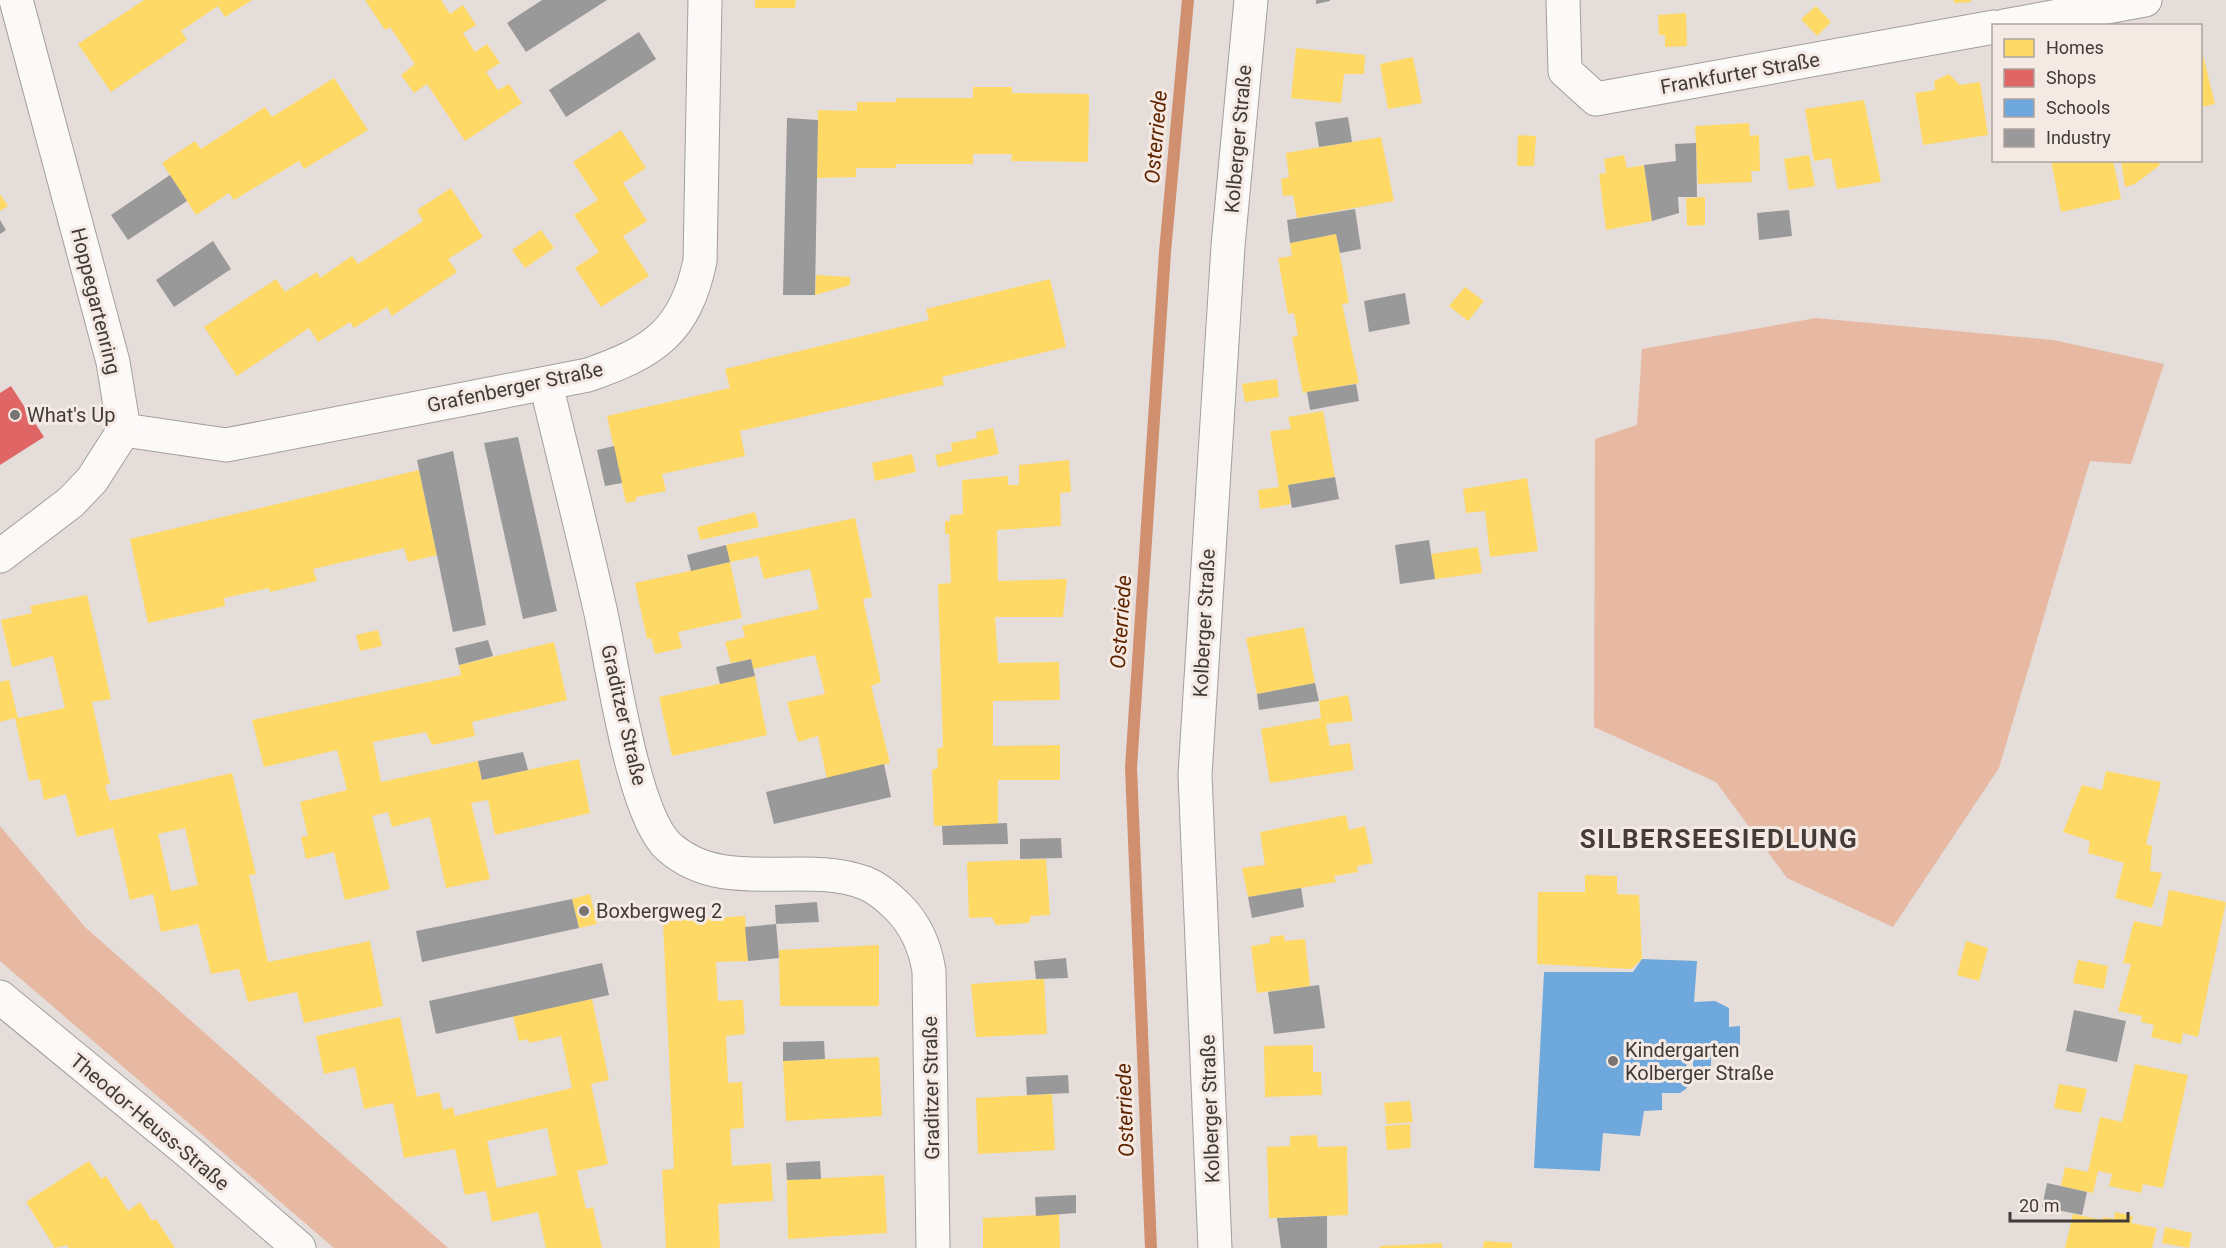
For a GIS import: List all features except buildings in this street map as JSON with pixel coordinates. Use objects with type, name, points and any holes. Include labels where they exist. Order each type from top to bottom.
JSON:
[{"type":"street","name":"Hoppegartenring","points":[[16,0],[113,362],[124,430]]},
{"type":"street","name":"Grafenberger Straße","points":[[124,430],[226,445],[588,375],[621,363],[656,343],[680,320],[694,290],[700,261],[705,0]]},
{"type":"street","name":"Kolberger Straße","points":[[1215,1248],[1195,775],[1228,246],[1251,0]]},
{"type":"street","name":"Frankfurter Straße","points":[[1563,0],[1565,71],[1596,99],[1992,27]]},
{"type":"street","points":[[2024,15],[2145,0]]},
{"type":"street","name":"Graditzer Straße","points":[[546,384],[600,609],[634,773],[666,844],[683,859],[706,869],[731,873],[812,875],[866,883],[886,896],[902,911],[915,927],[926,950],[929,971],[933,1248]]},
{"type":"street","points":[[0,556],[71,502],[92,480],[124,430]]},
{"type":"street","name":"Theodor-Heuss-Straße","points":[[0,997],[191,1154],[299,1248]]},
{"type":"shaded area","points":[[1816,318],[2053,340],[2164,364],[2131,464],[2090,461],[1999,768],[1893,927],[1787,878],[1716,782],[1594,727],[1595,439],[1637,425],[1642,349]]},
{"type":"shaded area","points":[[0,826],[85,927],[448,1248],[334,1248],[0,961]]},
{"type":"waterway","name":"Osterriede","points":[[1151,1248],[1131,768],[1165,252],[1188,0]]},
{"type":"place","name":"What's Up","points":[[15,415]]},
{"type":"place","name":"Boxbergweg 2","points":[[584,911]]},
{"type":"place","name":"Kindergarten Kolberger Straße","points":[[1613,1061]]},
{"type":"district","name":"SILBERSEESIEDLUNG","points":[[1719,839]]}]
